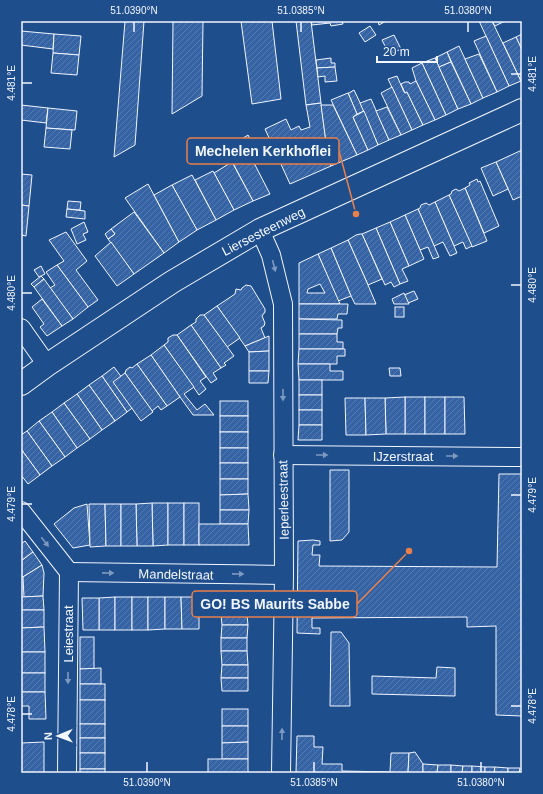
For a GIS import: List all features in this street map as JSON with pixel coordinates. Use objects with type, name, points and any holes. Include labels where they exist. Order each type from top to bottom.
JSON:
[{"type":"main road","name":"Liersesteenweg","points":[[21,384],[47,364],[172,282],[260,230],[522,110]]},
{"type":"street","name":"Ieperleestraat","points":[[260,230],[271,255],[283,304],[284,575],[281,773]]},
{"type":"street","points":[[21,328],[47,364]]},
{"type":"street","name":"IJzerstraat","points":[[283,455],[522,457]]},
{"type":"street","points":[[21,511],[69,572]]},
{"type":"street","name":"Mandelstraat","points":[[69,572],[284,575]]},
{"type":"street","name":"Leiestraat","points":[[67,773],[69,572]]},
{"type":"building","points":[[125,21],[144,21],[135,145],[114,157]]},
{"type":"building","points":[[173,21],[203,21],[202,96],[172,114]]},
{"type":"building","points":[[241,21],[272,21],[281,99],[252,104]]},
{"type":"building","points":[[296,21],[311,21],[321,103],[306,105]]},
{"type":"building","points":[[311,21],[342,21],[343,24],[331,26],[330,23],[312,25]]},
{"type":"building","points":[[378,21],[386,21],[379,25]]},
{"type":"building","points":[[479,21],[492,21],[521,81],[509,86]]},
{"type":"building","points":[[492,21],[505,21],[495,26]]},
{"type":"building","points":[[370,26],[376,35],[365,42],[359,33]]},
{"type":"building","points":[[21,31],[54,34],[53,49],[21,45]]},
{"type":"building","points":[[54,34],[81,36],[79,55],[53,53]]},
{"type":"building","points":[[522,34],[522,50],[516,37]]},
{"type":"building","points":[[394,35],[401,49],[393,53],[392,50],[388,52],[382,40]]},
{"type":"building","points":[[486,36],[509,86],[497,92],[474,41]]},
{"type":"building","points":[[516,37],[522,50],[521,81],[503,43]]},
{"type":"building","points":[[459,46],[483,98],[471,104],[447,52]]},
{"type":"building","points":[[447,52],[451,62],[439,67],[435,58]]},
{"type":"building","points":[[53,53],[79,55],[77,75],[51,73]]},
{"type":"building","points":[[479,54],[497,92],[483,98],[465,59]]},
{"type":"building","points":[[331,58],[331,63],[335,63],[335,67],[317,68],[316,60]]},
{"type":"building","points":[[435,58],[458,109],[446,115],[422,63]]},
{"type":"building","points":[[451,62],[471,104],[458,109],[439,67]]},
{"type":"building","points":[[422,63],[446,115],[435,120],[416,81],[412,68]]},
{"type":"building","points":[[335,67],[337,81],[325,82],[325,76],[318,77],[317,68]]},
{"type":"building","points":[[397,76],[404,92],[407,92],[423,125],[412,130],[388,79]]},
{"type":"building","points":[[416,81],[435,120],[423,125],[407,92],[405,93],[401,84],[409,82],[410,84]]},
{"type":"building","points":[[392,87],[412,130],[401,135],[381,93]]},
{"type":"building","points":[[354,90],[364,111],[357,114],[348,93]]},
{"type":"building","points":[[348,93],[357,114],[353,117],[368,150],[357,155],[331,100]]},
{"type":"building","points":[[371,99],[389,140],[378,145],[360,103]]},
{"type":"building","points":[[321,103],[328,157],[331,166],[290,184],[265,129],[286,119],[291,130],[299,126],[301,130],[310,127],[306,105]]},
{"type":"building","points":[[21,105],[48,108],[46,123],[21,120]]},
{"type":"building","points":[[321,105],[333,105],[357,155],[331,166],[328,157]]},
{"type":"building","points":[[387,107],[401,135],[389,140],[376,111]]},
{"type":"building","points":[[48,108],[77,111],[75,130],[46,128]]},
{"type":"building","points":[[364,111],[378,145],[368,150],[353,117]]},
{"type":"building","points":[[46,128],[72,130],[70,149],[44,147]]},
{"type":"building","points":[[248,135],[262,161],[254,163],[270,194],[253,201],[226,150],[240,142],[240,140]]},
{"type":"building","points":[[522,150],[522,196],[513,200],[496,162]]},
{"type":"building","points":[[232,162],[253,201],[234,210],[214,173]]},
{"type":"building","points":[[496,162],[508,189],[493,196],[481,168]]},
{"type":"building","points":[[213,171],[234,210],[216,220],[195,180]]},
{"type":"building","points":[[21,174],[32,175],[29,206],[21,205]]},
{"type":"building","points":[[192,175],[216,220],[197,230],[172,185]]},
{"type":"building","points":[[477,179],[478,182],[480,181],[499,226],[484,233],[465,188],[470,185],[469,183]]},
{"type":"building","points":[[148,184],[179,242],[164,253],[125,198]]},
{"type":"building","points":[[172,185],[197,230],[179,242],[154,195]]},
{"type":"building","points":[[465,188],[487,241],[472,247],[449,195],[456,189],[459,191]]},
{"type":"building","points":[[449,195],[472,246],[466,249],[463,242],[454,246],[435,202]]},
{"type":"building","points":[[68,201],[81,202],[80,210],[67,209]]},
{"type":"building","points":[[435,202],[457,253],[450,256],[443,242],[434,246],[418,209],[421,205],[426,203],[429,205]]},
{"type":"building","points":[[21,205],[29,206],[26,236],[21,235]]},
{"type":"building","points":[[67,209],[85,211],[85,219],[66,217]]},
{"type":"building","points":[[418,209],[439,257],[433,259],[428,247],[420,250],[405,215]]},
{"type":"building","points":[[134,212],[164,253],[134,274],[108,239],[115,234],[111,229]]},
{"type":"building","points":[[405,215],[424,259],[409,266],[390,222]]},
{"type":"building","points":[[84,222],[88,232],[83,234],[86,240],[77,244],[71,229]]},
{"type":"building","points":[[390,222],[409,266],[402,269],[408,281],[400,284],[376,228]]},
{"type":"building","points":[[376,228],[400,284],[394,287],[391,282],[385,285],[362,234]]},
{"type":"building","points":[[111,229],[115,234],[108,239],[105,234]]},
{"type":"building","points":[[66,232],[87,261],[76,270],[98,300],[88,307],[57,265],[64,261],[49,240]]},
{"type":"building","points":[[362,234],[382,279],[368,285],[348,240]]},
{"type":"building","points":[[348,240],[376,304],[355,304],[351,296],[331,248]]},
{"type":"building","points":[[111,242],[134,274],[117,286],[95,256]]},
{"type":"building","points":[[331,248],[351,296],[338,301],[318,254]]},
{"type":"building","points":[[318,254],[340,304],[299,304],[299,263]],"holes":[[[320,284],[325,293],[307,293],[308,289]]]},
{"type":"building","points":[[57,265],[88,307],[73,319],[50,288],[55,285],[46,272]]},
{"type":"building","points":[[41,266],[45,274],[39,277],[34,270]]},
{"type":"building","points":[[41,276],[44,279],[34,287],[31,284]]},
{"type":"building","points":[[44,279],[73,319],[62,326],[34,287]]},
{"type":"building","points":[[246,285],[251,286],[265,309],[262,316],[265,323],[261,328],[265,338],[245,346],[217,306],[235,294],[236,289],[241,290]]},
{"type":"building","points":[[414,291],[418,299],[408,303],[404,295]]},
{"type":"building","points":[[404,293],[409,304],[394,304],[392,299]]},
{"type":"building","points":[[42,299],[62,326],[47,336],[40,327],[44,324],[32,307]]},
{"type":"building","points":[[299,304],[348,304],[347,314],[338,314],[337,319],[299,319]]},
{"type":"building","points":[[217,306],[240,338],[227,347],[204,315]]},
{"type":"building","points":[[395,307],[404,307],[404,317],[395,317]]},
{"type":"building","points":[[200,315],[204,315],[234,356],[224,363],[226,365],[221,368],[191,325],[196,322],[196,319]]},
{"type":"building","points":[[299,319],[342,320],[342,328],[338,328],[337,334],[299,334]]},
{"type":"building","points":[[191,325],[221,368],[213,373],[217,379],[211,383],[177,335]]},
{"type":"building","points":[[299,334],[337,334],[337,342],[343,342],[343,349],[299,349]]},
{"type":"building","points":[[173,335],[177,335],[206,377],[200,381],[206,389],[199,395],[164,345],[168,342],[168,338]]},
{"type":"building","points":[[269,336],[269,351],[249,352],[245,346]]},
{"type":"building","points":[[164,345],[194,387],[184,394],[197,410],[205,404],[214,415],[193,415],[180,397],[151,355]]},
{"type":"building","points":[[299,349],[345,349],[345,356],[337,356],[337,364],[298,364]]},
{"type":"building","points":[[269,351],[269,371],[249,371],[249,352]]},
{"type":"building","points":[[151,355],[180,397],[167,406],[137,364]]},
{"type":"building","points":[[137,364],[167,406],[161,410],[158,406],[152,411],[125,373],[130,367],[132,368]]},
{"type":"building","points":[[298,364],[330,364],[330,371],[343,371],[343,380],[299,380]]},
{"type":"building","points":[[114,367],[140,402],[127,412],[102,376]]},
{"type":"building","points":[[389,368],[400,368],[401,376],[390,376]]},
{"type":"building","points":[[249,371],[269,371],[268,383],[249,383]]},
{"type":"building","points":[[125,373],[153,412],[141,421],[113,382]]},
{"type":"building","points":[[102,376],[127,412],[115,421],[89,385]]},
{"type":"building","points":[[299,380],[322,380],[322,395],[299,395]]},
{"type":"building","points":[[89,385],[115,421],[102,430],[77,394]]},
{"type":"building","points":[[77,394],[102,430],[90,439],[64,403]]},
{"type":"building","points":[[299,395],[322,395],[322,410],[299,410]]},
{"type":"building","points":[[405,397],[425,397],[425,434],[405,434]]},
{"type":"building","points":[[405,397],[405,434],[386,434],[385,398]]},
{"type":"building","points":[[425,397],[445,397],[445,434],[425,434]]},
{"type":"building","points":[[445,397],[464,397],[465,434],[445,434]]},
{"type":"building","points":[[345,398],[365,398],[366,435],[346,435]]},
{"type":"building","points":[[365,398],[385,398],[386,434],[366,435]]},
{"type":"building","points":[[220,401],[248,401],[248,416],[220,416]]},
{"type":"building","points":[[64,403],[90,439],[77,448],[52,412]]},
{"type":"building","points":[[299,410],[322,410],[322,425],[299,425]]},
{"type":"building","points":[[52,412],[77,448],[65,457],[39,421]]},
{"type":"building","points":[[220,416],[248,416],[248,432],[220,432]]},
{"type":"building","points":[[39,421],[65,457],[52,466],[27,431]]},
{"type":"building","points":[[299,425],[322,425],[322,440],[298,440]]},
{"type":"building","points":[[27,431],[52,466],[40,475],[21,449],[21,435]]},
{"type":"building","points":[[220,432],[248,432],[248,448],[220,448]]},
{"type":"building","points":[[220,448],[248,448],[248,463],[220,463]]},
{"type":"building","points":[[21,449],[40,475],[28,484],[21,475]]},
{"type":"building","points":[[220,463],[248,463],[248,479],[220,479]]},
{"type":"building","points":[[330,470],[349,470],[349,532],[342,540],[330,541]]},
{"type":"building","points":[[499,474],[522,474],[522,716],[496,715],[496,626],[467,627],[467,617],[312,618],[312,628],[320,628],[320,634],[297,633],[298,541],[320,541],[320,545],[313,545],[312,555],[320,555],[319,566],[497,567]]},
{"type":"building","points":[[220,479],[248,479],[248,494],[220,495]]},
{"type":"building","points":[[248,494],[249,510],[220,510],[220,495]]},
{"type":"building","points":[[152,503],[168,503],[168,545],[153,546]]},
{"type":"building","points":[[152,503],[153,546],[137,546],[136,504]]},
{"type":"building","points":[[168,503],[184,503],[184,545],[168,545]]},
{"type":"building","points":[[184,503],[199,503],[199,545],[184,545]]},
{"type":"building","points":[[87,504],[90,545],[73,548],[54,524],[74,508]]},
{"type":"building","points":[[89,504],[105,504],[106,546],[90,547]]},
{"type":"building","points":[[105,504],[121,504],[121,546],[106,546]]},
{"type":"building","points":[[121,504],[136,504],[137,546],[121,546]]},
{"type":"building","points":[[220,510],[249,510],[248,524],[220,524]]},
{"type":"building","points":[[199,524],[248,524],[249,545],[199,545]]},
{"type":"building","points":[[25,541],[33,552],[21,561],[21,544]]},
{"type":"building","points":[[33,552],[42,565],[23,577],[21,575],[21,561]]},
{"type":"building","points":[[42,565],[44,573],[43,596],[24,597],[23,577]]},
{"type":"building","points":[[43,596],[44,610],[21,610],[21,597]]},
{"type":"building","points":[[115,597],[115,630],[99,630],[99,598]]},
{"type":"building","points":[[115,597],[132,597],[132,630],[115,630]]},
{"type":"building","points":[[132,597],[148,597],[148,630],[132,630]]},
{"type":"building","points":[[148,597],[165,597],[165,629],[148,630]]},
{"type":"building","points":[[165,597],[181,597],[182,629],[165,629]]},
{"type":"building","points":[[181,597],[199,597],[199,629],[182,629]]},
{"type":"building","points":[[82,598],[99,598],[99,630],[83,630]]},
{"type":"building","points":[[21,610],[44,610],[44,627],[21,628]]},
{"type":"building","points":[[221,615],[247,615],[248,625],[222,625]]},
{"type":"building","points":[[222,625],[248,625],[247,638],[221,638]]},
{"type":"building","points":[[44,627],[45,652],[21,652],[21,628]]},
{"type":"building","points":[[331,632],[341,632],[349,643],[350,706],[330,706]]},
{"type":"building","points":[[80,637],[94,637],[94,669],[80,669]]},
{"type":"building","points":[[221,638],[247,638],[247,651],[221,651]]},
{"type":"building","points":[[221,651],[247,651],[248,665],[222,665]]},
{"type":"building","points":[[21,652],[45,652],[45,673],[21,673]]},
{"type":"building","points":[[222,665],[248,665],[248,678],[221,678]]},
{"type":"building","points":[[437,667],[455,668],[455,696],[372,694],[372,676],[436,678]]},
{"type":"building","points":[[101,668],[101,684],[80,684],[80,669]]},
{"type":"building","points":[[21,673],[45,673],[45,692],[21,692]]},
{"type":"building","points":[[221,678],[248,678],[248,691],[222,691]]},
{"type":"building","points":[[80,684],[105,684],[105,700],[80,700]]},
{"type":"building","points":[[21,692],[45,692],[46,719],[29,719],[29,706],[21,706]]},
{"type":"building","points":[[80,700],[105,700],[105,724],[80,724]]},
{"type":"building","points":[[222,709],[248,709],[248,726],[222,726]]},
{"type":"building","points":[[80,724],[105,724],[105,738],[80,738]]},
{"type":"building","points":[[222,726],[248,726],[248,742],[222,743]]},
{"type":"building","points":[[297,736],[314,736],[314,747],[323,747],[322,764],[342,764],[342,771],[390,772],[391,753],[409,753],[408,773],[296,773]]},
{"type":"building","points":[[80,738],[105,738],[105,753],[80,753]]},
{"type":"building","points":[[44,742],[44,773],[21,773],[21,743]]},
{"type":"building","points":[[248,742],[248,759],[222,759],[222,743]]},
{"type":"building","points":[[415,752],[423,764],[423,773],[408,773],[409,753]]},
{"type":"building","points":[[80,753],[105,753],[105,769],[80,769]]},
{"type":"building","points":[[208,759],[248,759],[248,773],[208,773]]},
{"type":"building","points":[[423,764],[438,765],[437,773],[423,773]]},
{"type":"building","points":[[438,765],[451,765],[451,773],[437,773]]},
{"type":"building","points":[[451,765],[463,766],[462,773],[451,773]]},
{"type":"building","points":[[463,766],[472,766],[472,773],[462,773]]},
{"type":"building","points":[[472,766],[485,767],[485,773],[472,773]]},
{"type":"building","points":[[485,767],[495,767],[494,773],[485,773]]},
{"type":"building","points":[[495,767],[508,768],[508,773],[494,773]]},
{"type":"building","points":[[508,768],[520,768],[519,773],[508,773]]},
{"type":"building","points":[[80,769],[105,769],[105,773],[80,773]]},
{"type":"place","name":"Mechelen Kerkhoflei","points":[[356,214]]},
{"type":"place","name":"GO! BS Maurits Sabbe","points":[[409,551]]}]
